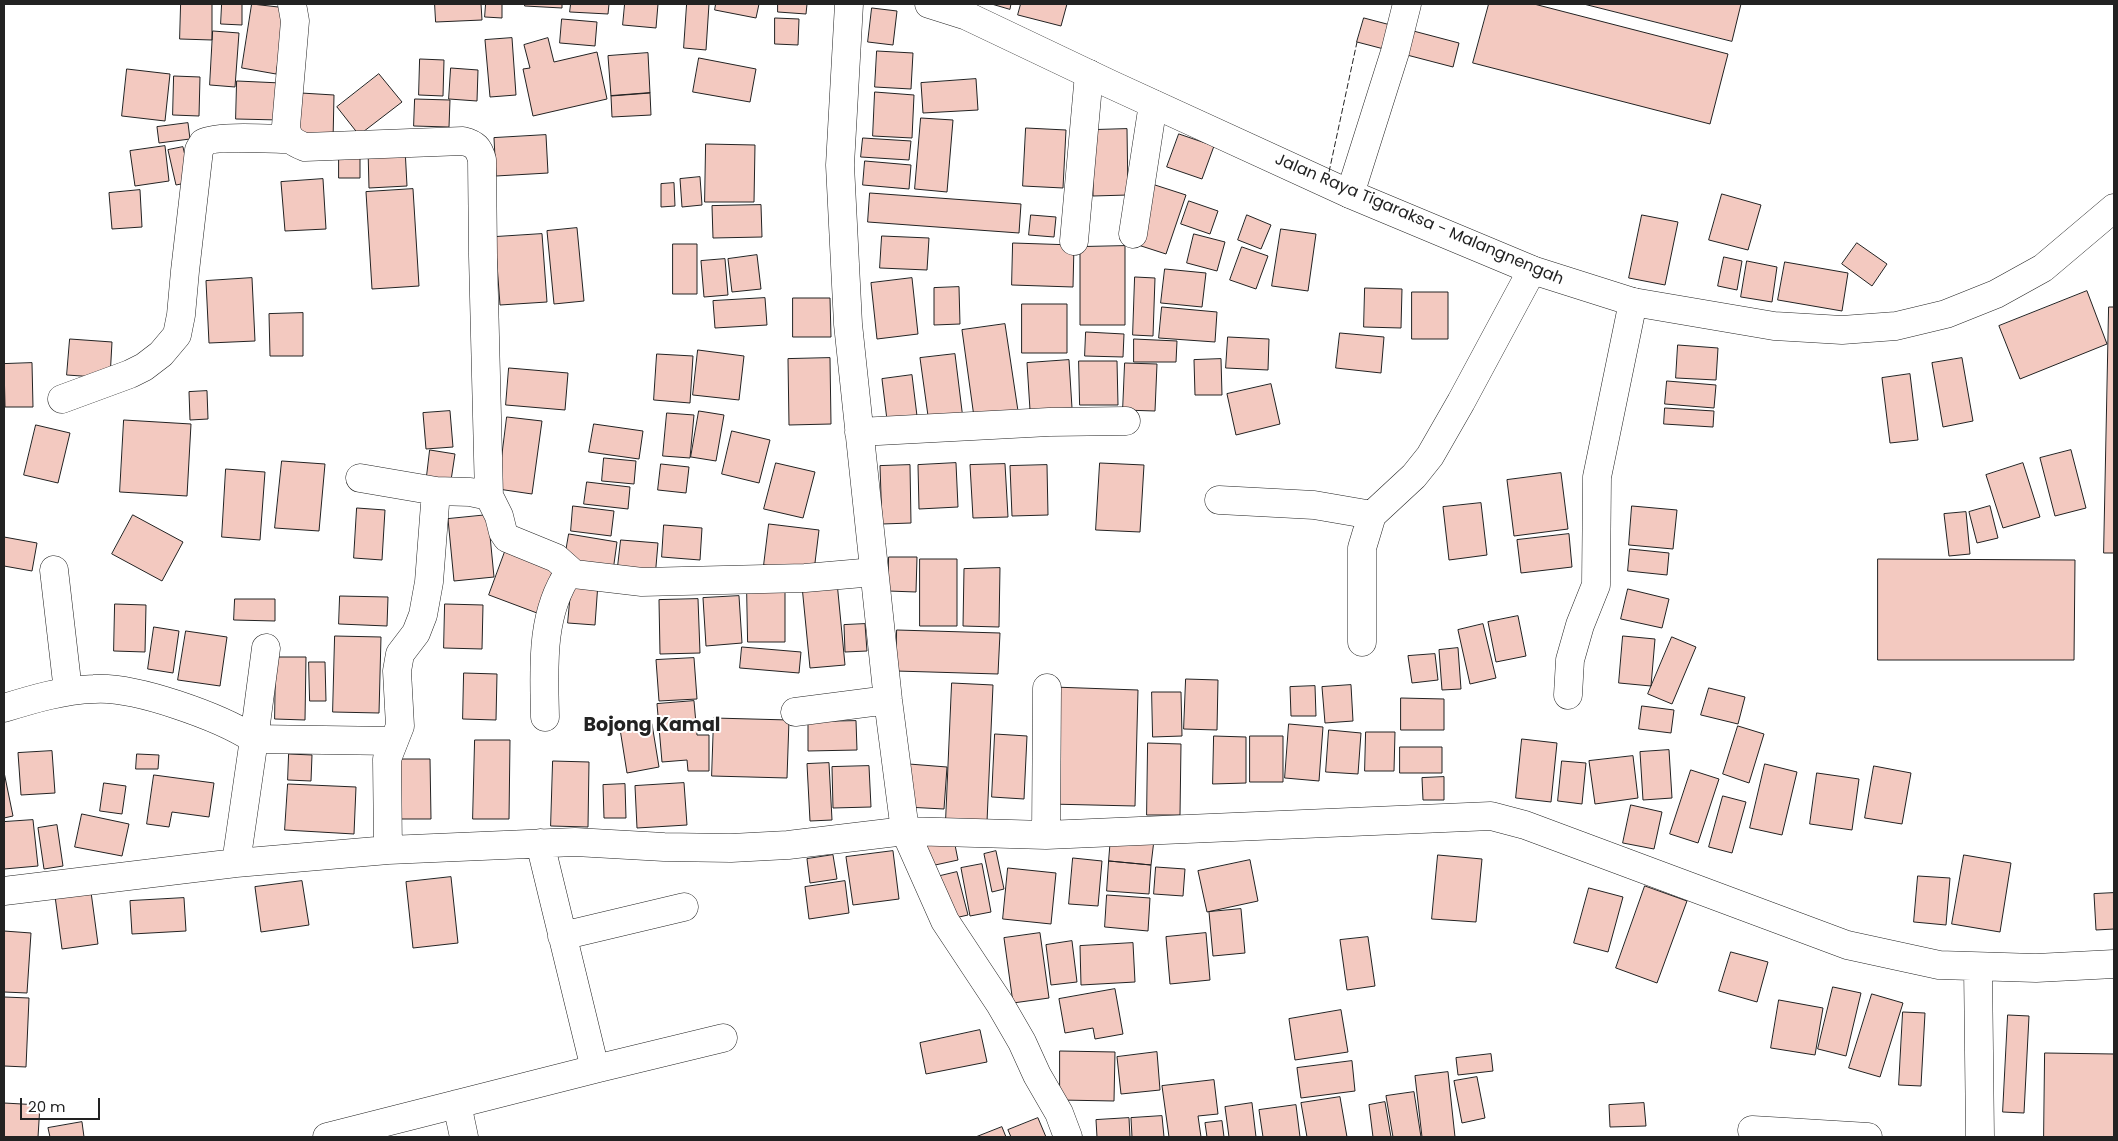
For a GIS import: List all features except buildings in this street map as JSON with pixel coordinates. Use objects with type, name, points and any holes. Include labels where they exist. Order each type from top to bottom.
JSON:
[{"type":"street","points":[[290,140],[286,133],[286,126],[295,21],[292,4]]},
{"type":"street","points":[[849,4],[840,165],[848,324],[888,700],[905,831],[945,921],[995,996],[1022,1042],[1037,1075],[1059,1113],[1068,1137]]},
{"type":"street","name":"Jalan Raya Tigaraksa - Malangnengah","points":[[929,4],[967,16],[1350,194],[1532,270],[1633,302],[1774,326],[1842,330],[1896,326],[1946,314],[1996,294],[2042,268],[2114,208]]},
{"type":"street","points":[[1350,194],[1395,52],[1407,4]]},
{"type":"street","points":[[1074,241],[1089,74]]},
{"type":"street","points":[[1133,234],[1153,104]]},
{"type":"street","points":[[62,399],[144,367],[161,354],[177,335],[180,323],[199,150],[208,141],[220,139],[290,140],[305,147],[463,142],[476,146],[482,160],[482,256],[489,496],[507,538],[556,558],[569,572],[580,576],[642,582],[805,578],[874,572]]},
{"type":"street","points":[[1362,642],[1362,548],[1372,515],[1414,476],[1430,456],[1532,270]]},
{"type":"street","points":[[1568,695],[1570,660],[1580,625],[1596,585],[1597,477],[1633,302]]},
{"type":"street","points":[[859,432],[1049,422],[1126,421]]},
{"type":"street","points":[[360,478],[436,491],[470,492],[489,496]]},
{"type":"street","points":[[388,850],[387,759],[400,726],[396,670],[400,654],[416,633],[423,615],[429,582],[436,491]]},
{"type":"street","points":[[1219,500],[1314,505],[1372,515]]},
{"type":"street","points":[[54,570],[68,691]]},
{"type":"street","points":[[545,717],[544,649],[549,620],[562,583],[569,572]]},
{"type":"street","points":[[236,864],[266,648]]},
{"type":"street","points":[[4,708],[68,691],[96,688],[124,691],[154,698],[222,721],[254,739],[394,741]]},
{"type":"street","points":[[1046,835],[1047,688]]},
{"type":"street","points":[[795,712],[888,700]]},
{"type":"street","points":[[4,891],[236,864],[388,850],[575,842],[664,847],[730,848],[788,845],[905,831],[1046,835],[1491,816],[1526,825],[1560,837],[1775,919],[1847,944],[1939,965],[2036,968],[2114,964]]},
{"type":"street","points":[[540,843],[595,1069]]},
{"type":"street","points":[[562,936],[684,907]]},
{"type":"street","points":[[1978,967],[1980,1137]]},
{"type":"street","points":[[327,1137],[723,1038]]},
{"type":"street","points":[[457,1104],[464,1137]]},
{"type":"street","points":[[1752,1130],[1786,1135],[1868,1137]]},
{"type":"fence","points":[[1329,172],[1357,42]]},
{"type":"district","name":"Bojong Kamal","points":[[652,726]]}]
